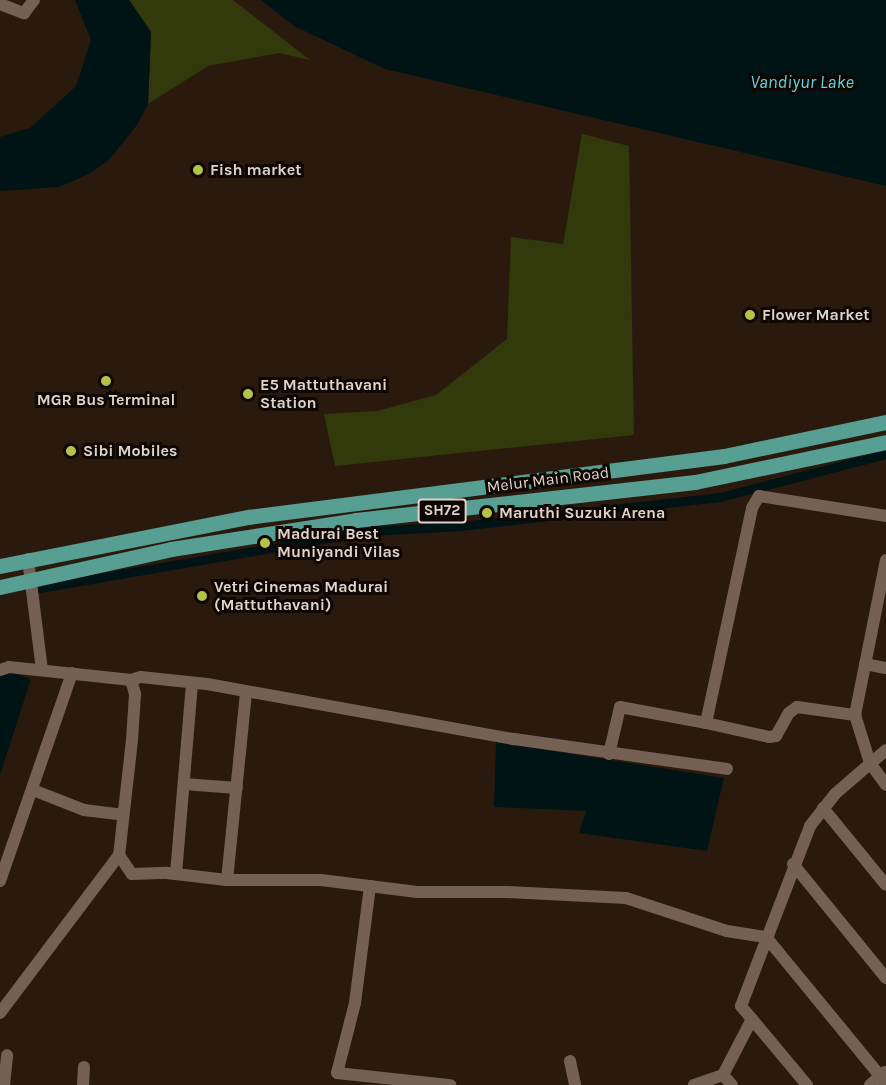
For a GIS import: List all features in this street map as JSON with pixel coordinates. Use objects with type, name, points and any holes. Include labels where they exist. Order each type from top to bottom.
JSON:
[{"type":"main road","name":"Melur Main Road","points":[[0,566],[261,514],[724,456],[886,422]]},
{"type":"main road","name":"Melur Main Road","points":[[0,587],[171,549],[357,520],[695,482],[886,442]]},
{"type":"street","points":[[0,4],[24,13],[34,0]]},
{"type":"street","points":[[706,723],[755,500],[767,494],[886,516]]},
{"type":"street","points":[[28,559],[42,670]]},
{"type":"street","points":[[886,560],[855,715],[870,763],[886,785]]},
{"type":"street","points":[[865,664],[886,668]]},
{"type":"street","points":[[0,670],[9,667],[131,680],[141,677],[192,684],[246,694],[284,697],[327,709],[609,754],[727,770]]},
{"type":"street","points":[[0,881],[72,673]]},
{"type":"street","points":[[0,1013],[119,855],[132,740],[135,693],[131,680]]},
{"type":"street","points":[[176,874],[192,684]]},
{"type":"street","points":[[227,880],[246,694]]},
{"type":"street","points":[[609,754],[620,707],[769,737],[776,736],[789,713],[797,706],[855,715]]},
{"type":"street","points":[[807,1085],[741,1006],[793,864],[823,808],[886,750]]},
{"type":"street","points":[[184,784],[237,788]]},
{"type":"street","points":[[33,790],[84,810],[122,815]]},
{"type":"street","points":[[823,808],[886,885]]},
{"type":"street","points":[[119,855],[132,874],[176,874],[227,880],[321,880],[417,892],[626,898],[727,931],[766,937],[884,1077],[870,1085]]},
{"type":"street","points":[[793,864],[886,978]]},
{"type":"street","points":[[370,885],[355,1003],[337,1073],[450,1085]]},
{"type":"street","points":[[694,1085],[723,1074],[752,1019]]},
{"type":"street","points":[[4,1085],[7,1055]]},
{"type":"street","points":[[570,1061],[575,1085]]},
{"type":"street","points":[[83,1085],[84,1067]]},
{"type":"street","points":[[723,1074],[732,1085]]},
{"type":"green space","points":[[129,0],[233,0],[310,60],[279,53],[208,66],[148,104],[151,32]]},
{"type":"green space","points":[[582,134],[629,146],[634,435],[335,466],[324,414],[377,411],[436,395],[507,339],[511,237],[563,244]]},
{"type":"water","points":[[75,0],[129,0],[151,32],[148,104],[137,125],[109,160],[89,174],[59,187],[0,191],[0,137],[30,128],[76,86],[91,40]]},
{"type":"water","name":"Vandiyur Lake","points":[[261,0],[886,0],[886,186],[385,69],[294,26]]},
{"type":"water","points":[[12,672],[31,679],[0,775],[0,676]]},
{"type":"water","points":[[496,742],[724,778],[707,851],[579,833],[586,811],[494,807]]},
{"type":"waterway","points":[[34,589],[369,531],[461,526],[720,497],[886,454]]},
{"type":"place","name":"Fish market","points":[[198,170]]},
{"type":"place","name":"Flower Market","points":[[750,315]]},
{"type":"place","name":"MGR Bus Terminal","points":[[106,381]]},
{"type":"place","name":"E5 Mattuthavani Station","points":[[248,394]]},
{"type":"place","name":"Sibi Mobiles","points":[[71,451]]},
{"type":"place","name":"Maruthi Suzuki Arena","points":[[487,513]]},
{"type":"place","name":"Madurai Best Muniyandi Vilas","points":[[265,543]]},
{"type":"place","name":"Vetri Cinemas Madurai (Mattuthavani)","points":[[202,596]]}]
